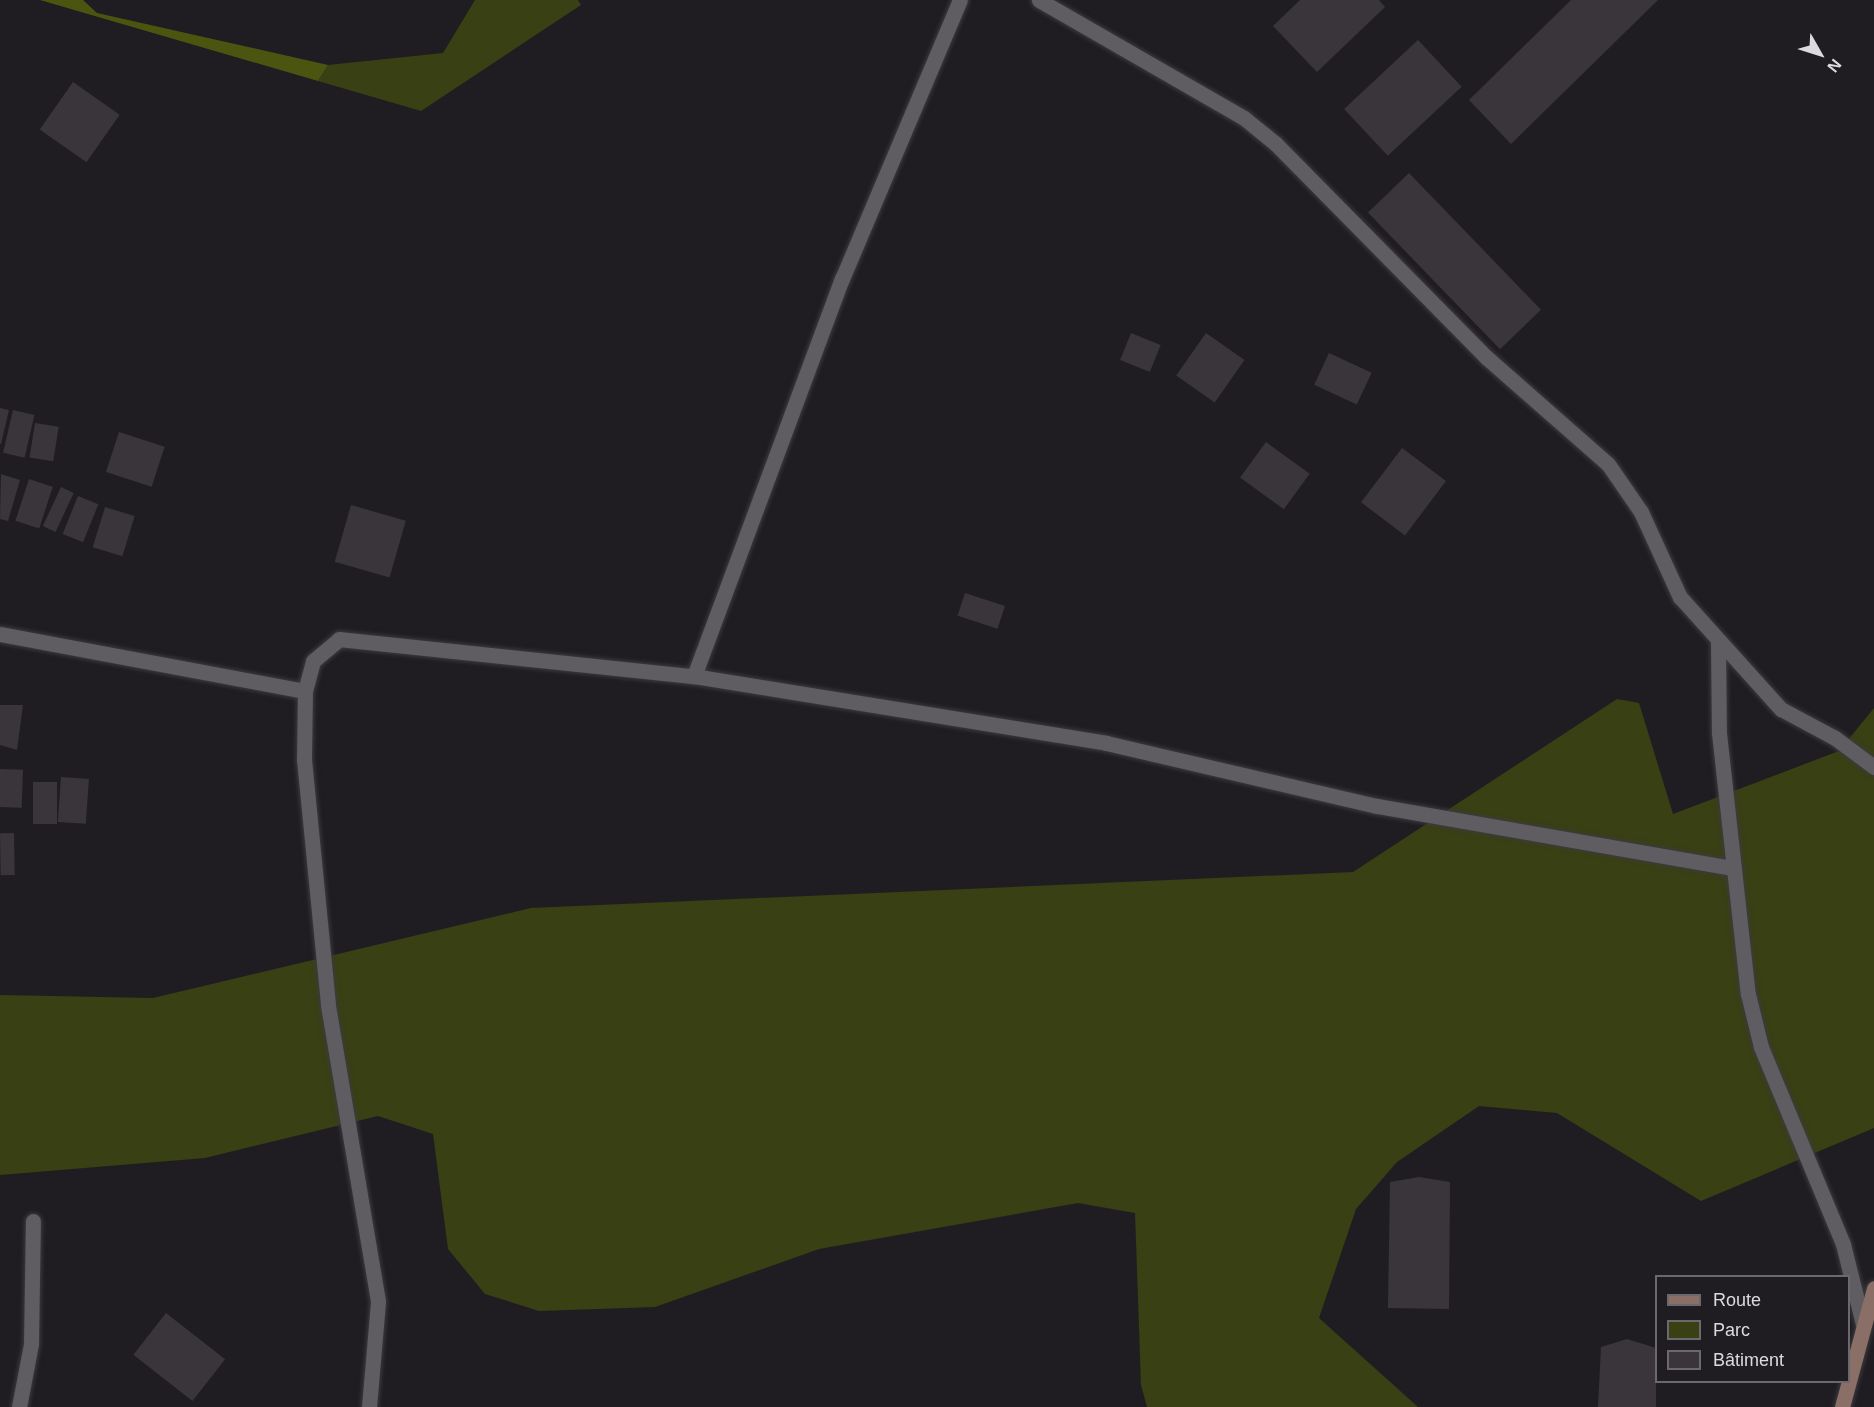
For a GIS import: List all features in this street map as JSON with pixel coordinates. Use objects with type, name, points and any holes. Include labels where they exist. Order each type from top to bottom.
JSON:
[{"type":"street","points":[[694,676],[830,309],[960,0]]},
{"type":"street","points":[[1039,0],[1244,118],[1276,144],[1486,357],[1608,464],[1641,512],[1680,597],[1718,643],[1781,709],[1835,738],[1874,767]]},
{"type":"street","points":[[0,634],[305,691]]},
{"type":"street","points":[[369,1407],[378,1301],[314,898],[305,691],[313,661],[339,639],[694,676],[1106,743],[1377,806],[1734,868]]},
{"type":"street","points":[[1718,643],[1719,733],[1748,994],[1761,1047],[1828,1202],[1849,1275]]},
{"type":"street","points":[[19,1407],[31,1344],[33,1221]]},
{"type":"street","points":[[1850,1279],[1863,1324]]},
{"type":"street","points":[[1850,1375],[1874,1288]]},
{"type":"street","points":[[1842,1407],[1848,1383]]},
{"type":"green space","points":[[40,0],[83,0],[97,13],[328,65],[318,81]]},
{"type":"green space","points":[[475,0],[578,0],[581,5],[421,111],[318,81],[328,65],[443,53]]},
{"type":"green space","points":[[1617,699],[1639,703],[1673,814],[1839,751],[1874,708],[1874,1128],[1701,1201],[1557,1113],[1479,1106],[1397,1162],[1356,1209],[1319,1318],[1418,1407],[1147,1407],[1141,1385],[1135,1213],[1078,1203],[819,1249],[655,1307],[539,1311],[485,1294],[448,1249],[433,1134],[378,1116],[205,1158],[0,1175],[0,995],[153,998],[531,908],[1353,872]]},
{"type":"building","points":[[1300,0],[1379,0],[1385,7],[1317,72],[1273,26]]},
{"type":"building","points":[[1571,0],[1658,0],[1511,144],[1469,100]]},
{"type":"building","points":[[1418,40],[1462,87],[1388,156],[1344,109]]},
{"type":"building","points":[[73,82],[120,115],[86,162],[40,130]]},
{"type":"building","points":[[1409,173],[1541,310],[1500,349],[1368,213]]},
{"type":"building","points":[[1131,333],[1161,345],[1150,372],[1120,360]]},
{"type":"building","points":[[1206,333],[1245,360],[1215,403],[1176,376]]},
{"type":"building","points":[[1329,353],[1372,373],[1357,405],[1314,385]]},
{"type":"building","points":[[0,408],[9,410],[1,444],[0,444]]},
{"type":"building","points":[[13,410],[34,415],[25,458],[3,453]]},
{"type":"building","points":[[35,423],[59,427],[53,461],[30,458]]},
{"type":"building","points":[[119,432],[165,447],[152,487],[106,472]]},
{"type":"building","points":[[1266,442],[1310,474],[1284,509],[1240,478]]},
{"type":"building","points":[[1402,448],[1446,481],[1405,535],[1361,502]]},
{"type":"building","points":[[1,474],[20,480],[8,521],[0,519]]},
{"type":"building","points":[[29,479],[53,487],[39,529],[15,521]]},
{"type":"building","points":[[61,487],[74,493],[56,532],[43,526]]},
{"type":"building","points":[[78,496],[98,504],[83,542],[63,534]]},
{"type":"building","points":[[351,505],[406,521],[390,577],[335,562]]},
{"type":"building","points":[[105,507],[135,516],[122,556],[93,547]]},
{"type":"building","points":[[965,593],[1005,606],[998,629],[958,616]]},
{"type":"building","points":[[0,705],[23,705],[17,750],[0,745]]},
{"type":"building","points":[[0,769],[23,770],[22,808],[0,807]]},
{"type":"building","points":[[61,777],[89,779],[86,824],[58,822]]},
{"type":"building","points":[[33,782],[57,782],[57,824],[33,824]]},
{"type":"building","points":[[0,833],[14,833],[15,875],[1,875]]},
{"type":"building","points":[[1419,1177],[1450,1182],[1449,1309],[1388,1308],[1390,1182]]},
{"type":"building","points":[[166,1313],[225,1359],[192,1401],[133,1355]]},
{"type":"building","points":[[1627,1339],[1655,1348],[1656,1407],[1598,1407],[1601,1347]]}]
